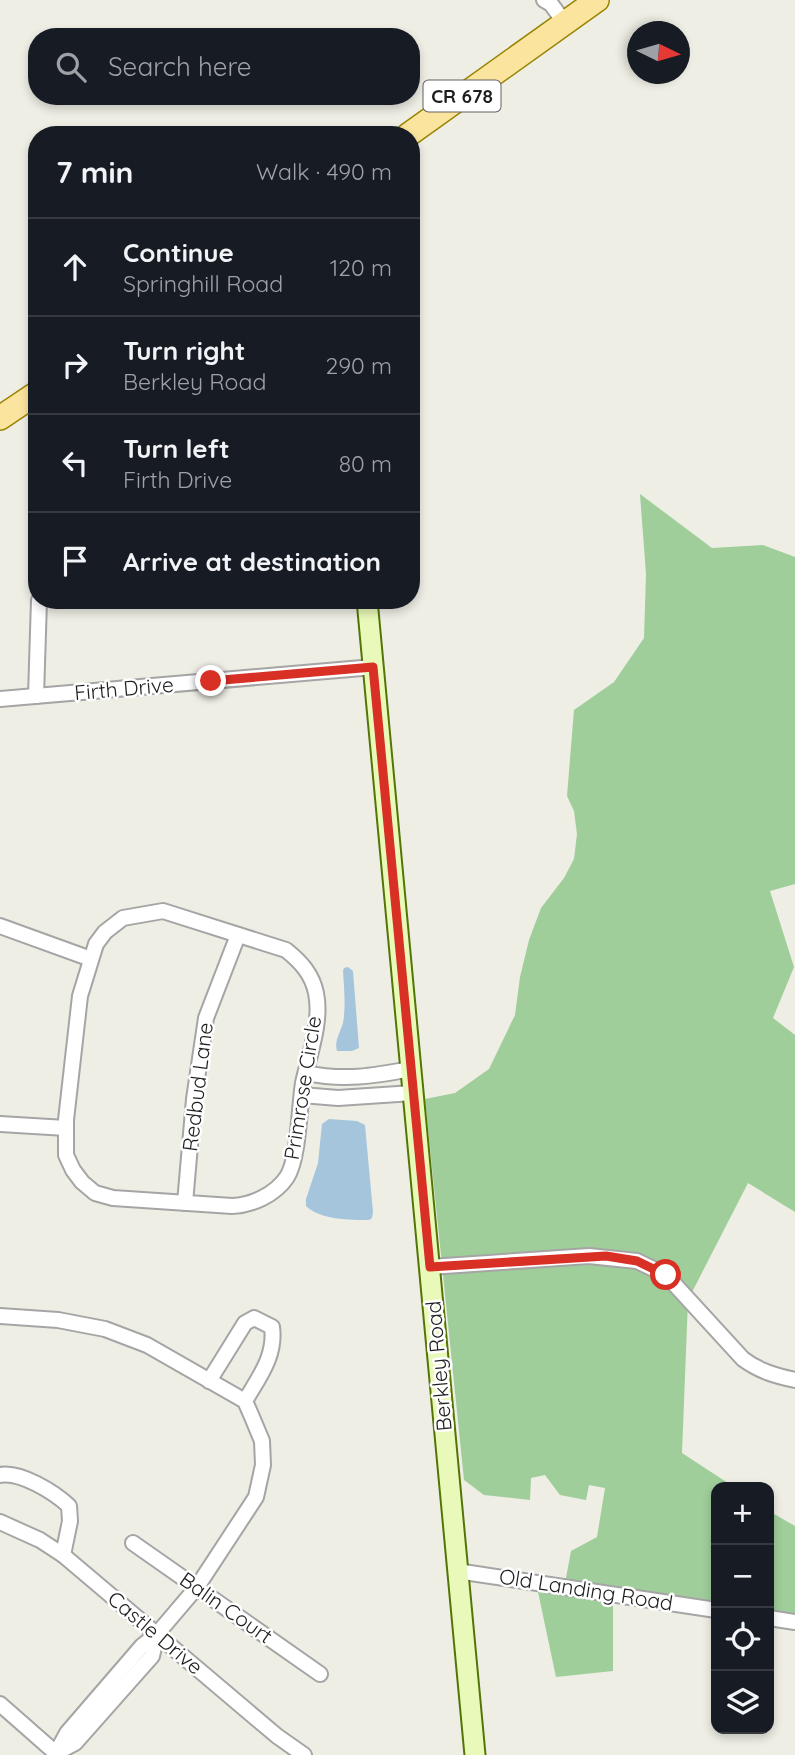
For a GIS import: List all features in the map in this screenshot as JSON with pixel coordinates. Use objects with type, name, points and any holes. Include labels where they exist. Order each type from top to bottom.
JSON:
[{"type":"main road","name":"CR 678","points":[[420,126],[597,0]]},
{"type":"main road","points":[[0,418],[28,399]]},
{"type":"street","points":[[544,0],[551,4],[565,23]]},
{"type":"street","points":[[36,696],[39,609]]},
{"type":"street","name":"Berkley Road","points":[[369,609],[475,1755]]},
{"type":"street","name":"Firth Drive","points":[[0,699],[373,667]]},
{"type":"street","name":"Primrose Circle","points":[[163,911],[286,950],[299,961],[309,974],[316,993],[317,1013],[292,1163],[286,1177],[276,1188],[247,1205],[232,1206],[113,1198],[95,1193],[73,1170],[66,1155],[66,1128],[80,996],[91,959],[96,944],[105,932],[123,918],[163,911]]},
{"type":"street","points":[[0,926],[91,959]]},
{"type":"street","name":"Redbud Lane","points":[[186,1203],[194,1099],[206,1018],[238,935]]},
{"type":"street","points":[[306,1073],[330,1078],[362,1078],[411,1069]]},
{"type":"street","points":[[302,1095],[338,1098],[413,1093]]},
{"type":"street","points":[[0,1124],[66,1128]]},
{"type":"street","points":[[430,1267],[589,1256],[637,1261],[666,1275],[743,1359],[755,1368],[795,1380]]},
{"type":"street","points":[[0,1316],[58,1320],[105,1329],[147,1345],[245,1401],[262,1441],[263,1465],[256,1497],[197,1587],[157,1634],[152,1656],[75,1743],[57,1754],[0,1704]]},
{"type":"street","points":[[209,1381],[245,1323],[254,1318],[272,1327],[274,1341],[271,1356],[245,1401]]},
{"type":"street","points":[[0,1475],[7,1474],[44,1488],[69,1506],[70,1521],[63,1555]]},
{"type":"street","name":"Castle Drive","points":[[0,1522],[40,1540],[63,1555],[277,1736],[304,1755]]},
{"type":"street","name":"Balin Court","points":[[133,1543],[320,1674]]},
{"type":"street","name":"Old Landing Road","points":[[457,1571],[711,1609]]},
{"type":"street","points":[[774,1619],[795,1622]]},
{"type":"green space","points":[[640,494],[712,548],[763,545],[795,557],[795,884],[770,891],[794,967],[773,1018],[795,1035],[795,1212],[748,1183],[688,1300],[682,1453],[726,1482],[711,1482],[711,1616],[613,1602],[613,1671],[556,1677],[538,1592],[563,1594],[571,1551],[597,1537],[605,1488],[589,1485],[586,1500],[560,1495],[545,1475],[531,1478],[530,1500],[484,1495],[464,1480],[425,1099],[455,1093],[489,1069],[515,1015],[520,977],[529,940],[541,908],[564,878],[574,859],[577,834],[574,811],[567,796],[574,710],[614,682],[644,638],[646,574]]},
{"type":"green space","points":[[774,1514],[795,1526],[795,1630],[774,1626]]},
{"type":"water","points":[[348,967],[353,971],[359,1048],[337,1051],[344,1010],[343,971]]},
{"type":"water","points":[[329,1119],[357,1121],[365,1125],[373,1212],[369,1220],[327,1217],[306,1206],[318,1163],[322,1124]]},
{"type":"route","points":[[211,681],[373,667],[430,1267],[606,1256],[637,1261],[666,1275]]}]
